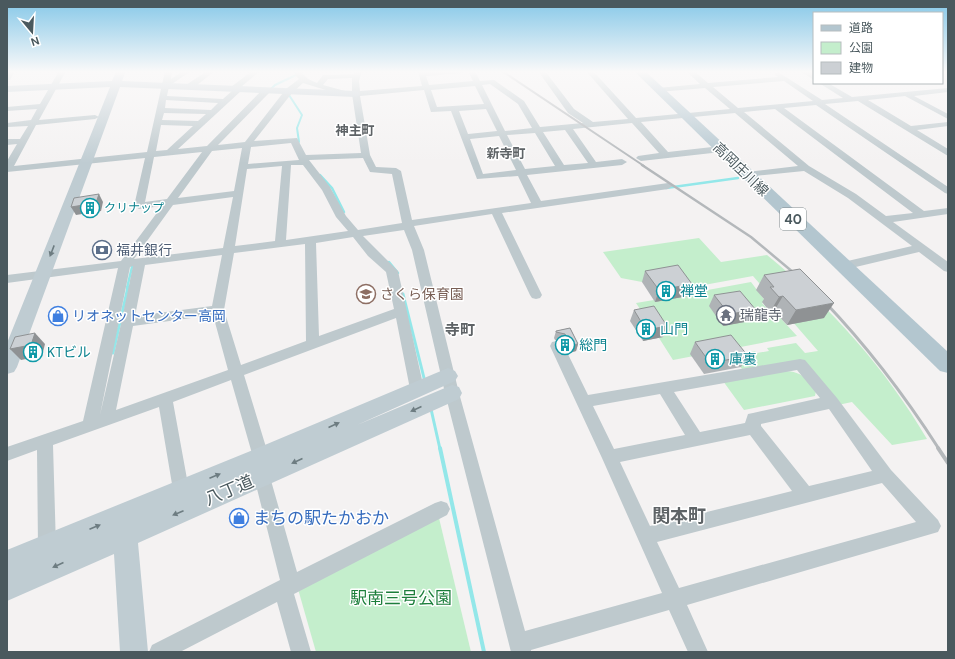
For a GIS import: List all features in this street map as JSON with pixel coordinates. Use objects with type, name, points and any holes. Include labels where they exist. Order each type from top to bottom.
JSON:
[{"type":"main road","name":"高岡庄川線","points":[[670,102],[948,365]]},
{"type":"street","points":[[7,169],[45,102]]},
{"type":"street","points":[[81,162],[95,117],[103,102]]},
{"type":"street","points":[[7,367],[37,275],[105,102]]},
{"type":"street","points":[[162,102],[139,206],[238,194]]},
{"type":"street","points":[[169,153],[225,102]]},
{"type":"street","points":[[90,425],[126,263],[176,201],[214,149],[256,102]]},
{"type":"street","points":[[281,102],[247,145],[218,310],[237,372],[262,467],[301,652]]},
{"type":"street","points":[[357,102],[366,155],[373,170],[396,171],[408,225],[418,250],[450,385],[520,647],[674,599],[932,526],[884,475],[832,402],[800,364],[583,402]]},
{"type":"street","points":[[431,102],[434,110],[488,106]]},
{"type":"street","points":[[486,102],[538,204]]},
{"type":"street","points":[[519,102],[561,168]]},
{"type":"street","points":[[564,102],[571,111],[590,124]]},
{"type":"street","points":[[617,102],[666,155]]},
{"type":"street","points":[[729,103],[742,102]]},
{"type":"street","points":[[818,102],[948,191]]},
{"type":"street","points":[[466,137],[821,102]]},
{"type":"street","points":[[860,102],[948,153]]},
{"type":"street","points":[[920,102],[948,117]]},
{"type":"street","points":[[729,103],[806,168],[852,196],[948,268]]},
{"type":"street","points":[[7,110],[43,106]]},
{"type":"street","points":[[776,106],[921,214]]},
{"type":"street","points":[[454,109],[466,137],[480,177],[622,162]]},
{"type":"street","points":[[160,110],[213,112]]},
{"type":"street","points":[[7,125],[95,117]]},
{"type":"street","points":[[158,122],[200,124]]},
{"type":"street","points":[[909,129],[948,124]]},
{"type":"street","points":[[567,127],[594,165]]},
{"type":"street","points":[[7,169],[294,140],[303,160],[327,189],[341,217],[372,253],[392,271],[417,389]]},
{"type":"street","points":[[7,142],[24,141]]},
{"type":"street","points":[[641,158],[721,149]]},
{"type":"street","points":[[242,167],[366,155]]},
{"type":"street","points":[[280,244],[287,163]]},
{"type":"street","points":[[747,175],[806,168]]},
{"type":"street","points":[[7,279],[310,240],[495,210],[668,186]]},
{"type":"street","points":[[495,210],[536,296]]},
{"type":"street","points":[[883,220],[948,211]]},
{"type":"street","points":[[310,240],[313,343]]},
{"type":"street","points":[[843,266],[920,248]]},
{"type":"street","points":[[107,419],[139,262]]},
{"type":"street","points":[[7,332],[37,275]]},
{"type":"street","points":[[126,322],[218,310]]},
{"type":"street","points":[[7,454],[164,399],[401,311]]},
{"type":"street","points":[[557,346],[610,457],[698,652]]},
{"type":"street","name":"八丁道","points":[[7,588],[124,525],[181,490],[262,467],[417,389],[450,385]]},
{"type":"street","name":"八丁道","points":[[7,563],[47,547],[124,525],[450,385]]},
{"type":"street","points":[[664,388],[696,440]]},
{"type":"street","points":[[164,399],[181,490]]},
{"type":"street","points":[[806,495],[753,428],[753,419],[832,402]]},
{"type":"street","points":[[610,457],[753,428]]},
{"type":"street","points":[[45,441],[47,547]]},
{"type":"street","points":[[646,536],[884,475]]},
{"type":"street","points":[[159,652],[441,509]]},
{"type":"street","points":[[124,525],[134,652]]},
{"type":"green space","points":[[699,238],[721,262],[767,255],[813,295],[875,363],[894,388],[927,439],[892,445],[852,402],[838,405],[802,361],[742,369],[732,356],[755,351],[757,353],[769,351],[767,348],[796,343],[805,353],[818,351],[753,276],[682,289],[673,277],[642,282],[621,278],[603,252]]},
{"type":"green space","points":[[751,282],[766,302],[762,303],[770,312],[774,311],[797,336],[673,360],[659,338],[662,337],[636,303],[655,301]]},
{"type":"green space","points":[[785,371],[803,376],[816,391],[815,396],[744,410],[723,381]]},
{"type":"green space","name":"駅南三号公園","points":[[439,518],[471,652],[316,652],[298,589]]},
{"type":"building","points":[[99,194],[96,203],[71,207],[74,198]]},
{"type":"building","points":[[678,265],[692,284],[659,290],[645,271]]},
{"type":"building","points":[[800,269],[834,303],[796,310],[783,296],[779,297],[770,287],[774,287],[764,275]]},
{"type":"building","points":[[740,291],[756,310],[729,314],[714,295]]},
{"type":"building","points":[[654,306],[667,326],[646,330],[634,310]]},
{"type":"building","points":[[570,328],[578,344],[570,345],[565,334],[556,332]]},
{"type":"building","points":[[35,333],[31,345],[10,349],[15,337]]},
{"type":"building","points":[[731,335],[748,356],[710,363],[695,342]]},
{"type":"waterway","points":[[293,102],[302,115],[297,128],[299,142]]},
{"type":"waterway","points":[[320,175],[332,188],[344,212]]},
{"type":"waterway","points":[[666,188],[738,178]]},
{"type":"waterway","points":[[389,262],[398,273]]},
{"type":"waterway","points":[[127,288],[133,263]]},
{"type":"waterway","points":[[113,353],[128,287]]},
{"type":"waterway","points":[[403,294],[425,382]]},
{"type":"waterway","points":[[431,409],[440,449]]},
{"type":"waterway","points":[[440,448],[484,652]]},
{"type":"railway","points":[[548,102],[644,166]]},
{"type":"railway","points":[[642,165],[751,237],[800,278]]},
{"type":"railway","points":[[823,300],[855,335],[885,372],[939,449]]},
{"type":"railway","points":[[938,448],[948,463]]},
{"type":"place","name":"クリナップ","points":[[90,208]]},
{"type":"place","name":"福井銀行","points":[[102,250]]},
{"type":"place","name":"禅堂","points":[[666,291]]},
{"type":"place","name":"さくら保育園","points":[[366,294]]},
{"type":"place","name":"瑞龍寺","points":[[726,315]]},
{"type":"place","name":"リオネットセンター高岡","points":[[58,316]]},
{"type":"place","name":"山門","points":[[646,329]]},
{"type":"place","name":"総門","points":[[565,345]]},
{"type":"place","name":"KTビル","points":[[33,352]]},
{"type":"place","name":"庫裏","points":[[715,359]]},
{"type":"place","name":"まちの駅たかおか","points":[[239,518]]},
{"type":"district","name":"神主町","points":[[355,130]]},
{"type":"district","name":"新寺町","points":[[506,153]]},
{"type":"district","name":"寺町","points":[[460,330]]},
{"type":"district","name":"関本町","points":[[679,516]]}]
